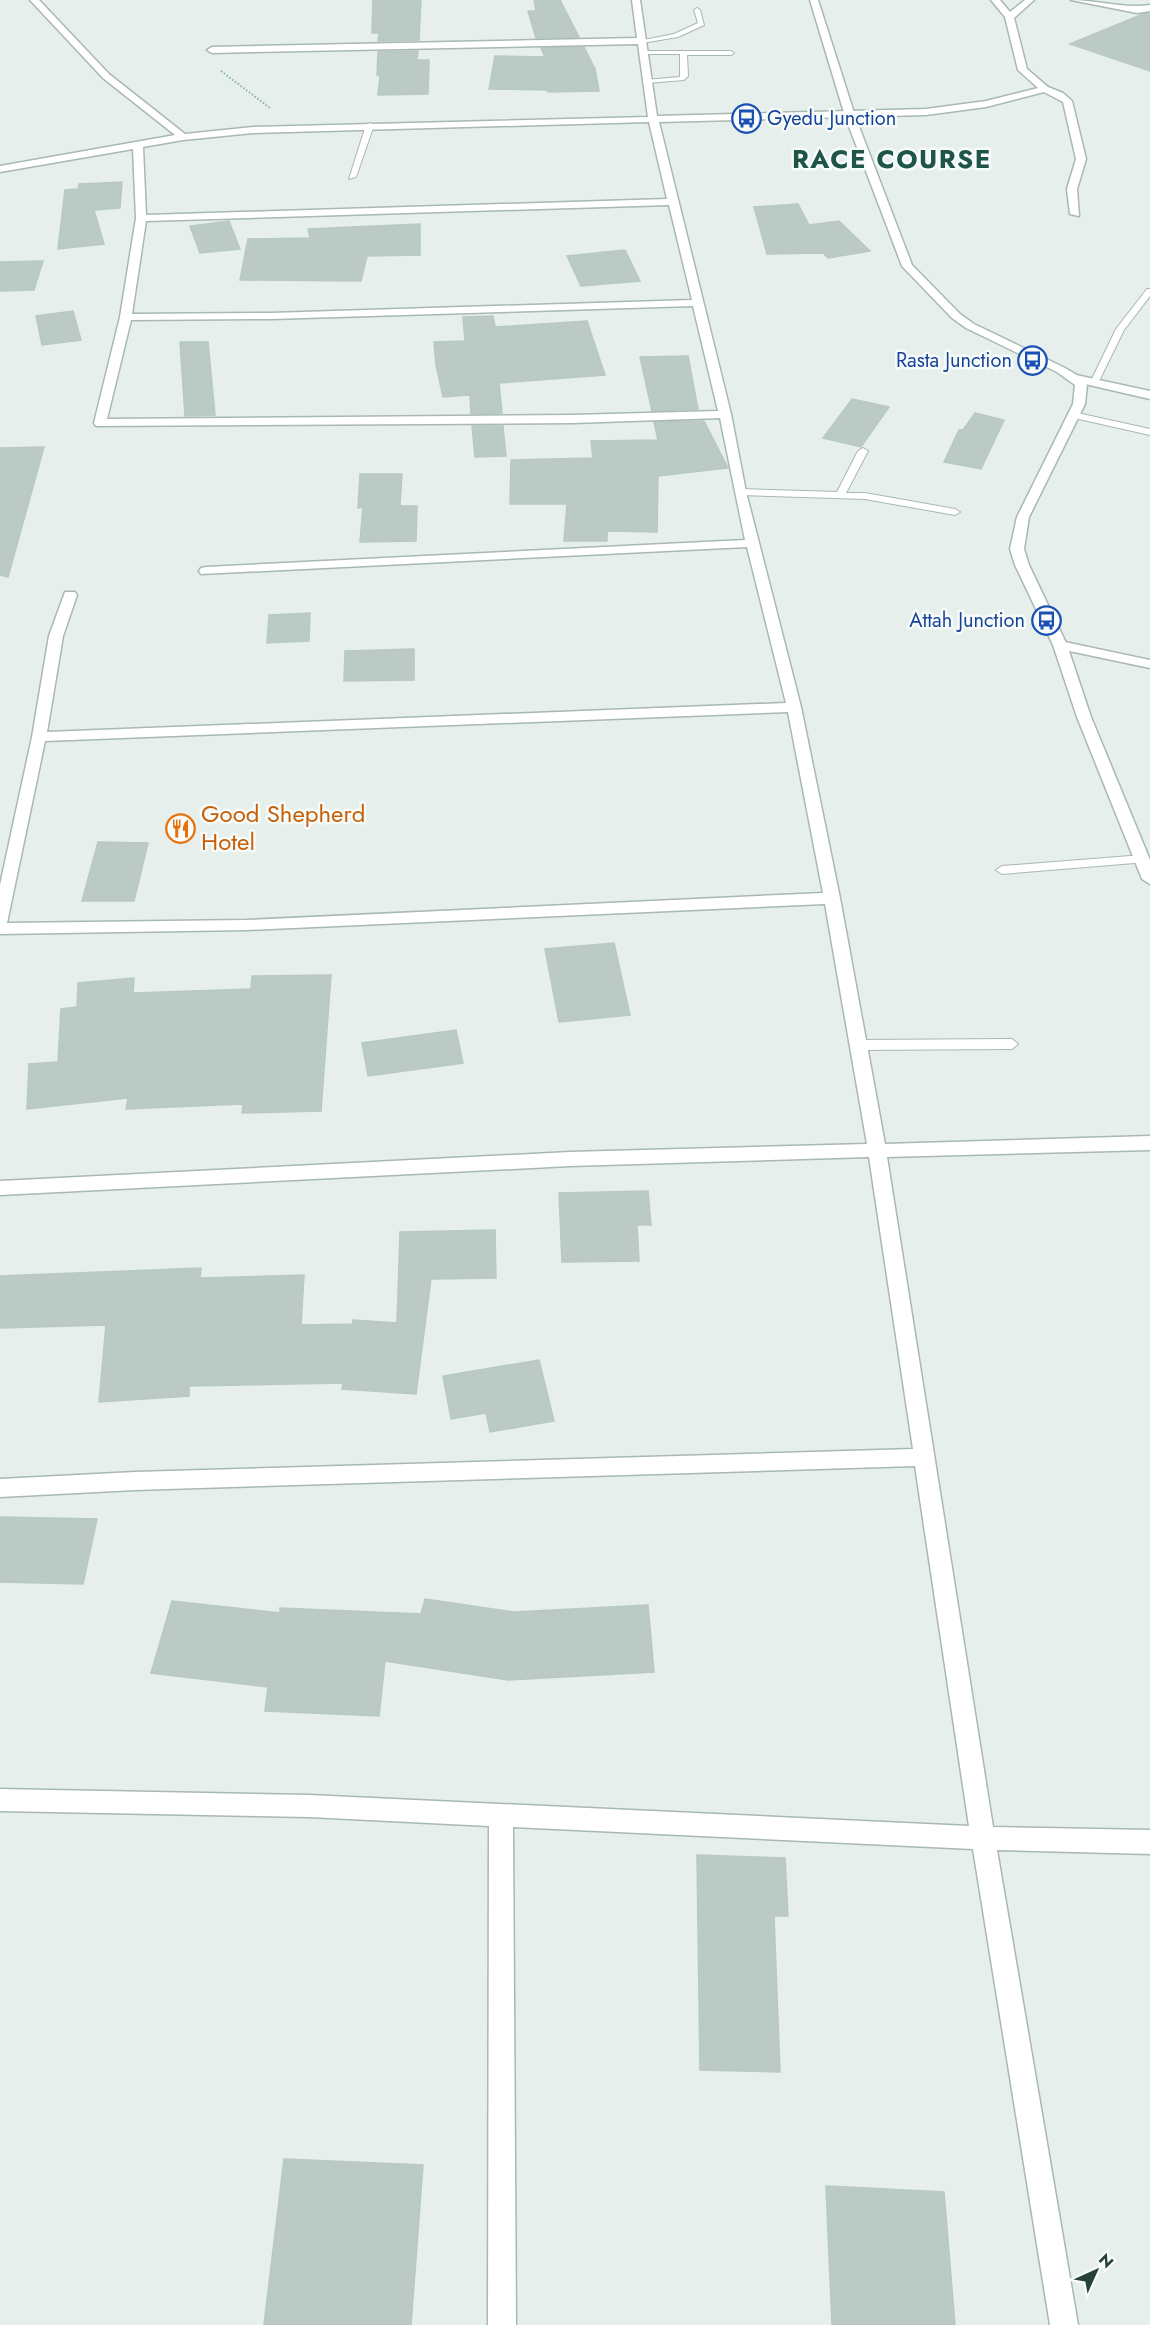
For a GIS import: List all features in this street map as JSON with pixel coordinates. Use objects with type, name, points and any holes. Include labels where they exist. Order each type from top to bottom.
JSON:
[{"type":"street","points":[[34,0],[105,76],[183,137]]},
{"type":"street","points":[[636,0],[653,119],[725,414],[740,492],[794,707],[832,898],[877,1151],[982,1838],[1064,2325]]},
{"type":"street","points":[[814,0],[850,116],[885,214],[907,266],[956,316],[970,326],[1076,378],[1150,395]]},
{"type":"street","points":[[994,0],[1009,17],[1023,70],[1045,88],[1065,98],[1081,159],[1072,189],[1075,214]]},
{"type":"street","points":[[1009,17],[1030,0]]},
{"type":"street","points":[[1076,0],[1137,10],[1150,8]]},
{"type":"street","points":[[212,50],[642,41]]},
{"type":"street","points":[[0,169],[138,147],[183,137],[254,130],[850,116],[952,110],[986,104],[1045,88]]},
{"type":"street","points":[[138,147],[141,218],[126,317],[100,423],[561,419],[725,414]]},
{"type":"street","points":[[141,218],[675,202]]},
{"type":"street","points":[[126,317],[271,316],[697,303]]},
{"type":"street","points":[[1076,378],[1083,390],[1023,517],[1017,549],[1022,565],[1060,645],[1084,717],[1150,879]]},
{"type":"street","points":[[206,571],[754,543]]},
{"type":"street","points":[[0,921],[39,737],[56,636],[70,595]]},
{"type":"street","points":[[1060,645],[1150,664]]},
{"type":"street","points":[[39,737],[794,707]]},
{"type":"street","points":[[0,929],[246,926],[832,898]]},
{"type":"street","points":[[0,1188],[570,1159],[1150,1143]]},
{"type":"street","points":[[0,1488],[135,1481],[924,1457]]},
{"type":"street","points":[[0,1800],[309,1806],[982,1838],[1150,1842]]},
{"type":"street","points":[[501,1814],[502,2325]]},
{"type":"lane","points":[[642,41],[676,36],[702,24],[697,10]]},
{"type":"lane","points":[[643,52],[731,53]]},
{"type":"lane","points":[[647,81],[682,79],[685,76],[683,52]]},
{"type":"lane","points":[[352,177],[370,126]]},
{"type":"lane","points":[[1094,382],[1120,329],[1150,291]]},
{"type":"lane","points":[[1073,415],[1150,432]]},
{"type":"lane","points":[[841,494],[863,451]]},
{"type":"lane","points":[[740,492],[841,494],[956,512]]},
{"type":"lane","points":[[1002,870],[1143,859]]},
{"type":"lane","points":[[858,1045],[1012,1044]]},
{"type":"path","points":[[212,50],[206,51],[202,56],[297,128]]},
{"type":"building","points":[[373,0],[421,0],[419,40],[378,41],[379,33],[372,33]]},
{"type":"building","points":[[534,0],[560,0],[579,37],[536,38],[528,11],[536,11]]},
{"type":"building","points":[[1150,13],[1150,71],[1070,44],[1143,14]]},
{"type":"building","points":[[584,47],[595,69],[599,91],[548,92],[548,90],[489,89],[495,56],[545,57],[541,48]]},
{"type":"building","points":[[418,51],[417,60],[429,60],[428,94],[378,95],[380,75],[377,75],[378,52]]},
{"type":"building","points":[[122,182],[120,208],[94,210],[104,244],[58,249],[65,190],[78,189],[79,184]]},
{"type":"building","points":[[798,204],[809,225],[839,221],[870,251],[828,258],[823,253],[767,254],[754,207]]},
{"type":"building","points":[[229,221],[240,249],[200,253],[190,226]]},
{"type":"building","points":[[420,224],[420,255],[367,256],[361,281],[240,280],[248,239],[310,238],[308,229]]},
{"type":"building","points":[[625,250],[640,281],[581,286],[567,256]]},
{"type":"building","points":[[43,261],[34,290],[0,291],[0,262]]},
{"type":"building","points":[[73,311],[81,340],[42,345],[36,316]]},
{"type":"building","points":[[493,316],[495,327],[587,321],[605,375],[499,383],[502,413],[471,414],[470,395],[443,397],[434,342],[465,341],[463,317]]},
{"type":"building","points":[[180,342],[208,342],[215,415],[185,416]]},
{"type":"building","points":[[688,356],[698,409],[652,411],[640,357]]},
{"type":"building","points":[[852,399],[889,407],[861,447],[823,438]]},
{"type":"building","points":[[975,413],[1004,420],[981,469],[944,462],[959,430],[963,430]]},
{"type":"building","points":[[704,421],[728,468],[658,476],[657,532],[607,531],[607,541],[564,541],[567,504],[510,504],[511,460],[593,458],[591,441],[658,440],[654,422]]},
{"type":"building","points":[[472,426],[503,426],[506,456],[475,457]]},
{"type":"building","points":[[44,447],[8,577],[0,575],[0,448]]},
{"type":"building","points":[[360,474],[402,474],[400,506],[417,506],[416,541],[360,542],[363,507],[358,508]]},
{"type":"building","points":[[310,613],[309,641],[267,643],[269,615]]},
{"type":"building","points":[[414,649],[414,680],[344,681],[345,651]]},
{"type":"building","points":[[98,842],[148,843],[134,901],[82,901]]},
{"type":"building","points":[[614,943],[630,1015],[559,1022],[545,949]]},
{"type":"building","points":[[331,975],[321,1111],[242,1113],[243,1104],[126,1109],[128,1098],[27,1109],[29,1064],[58,1062],[61,1009],[77,1007],[78,983],[134,978],[133,993],[251,989],[252,976]]},
{"type":"building","points":[[456,1030],[463,1063],[368,1076],[362,1043]]},
{"type":"building","points":[[648,1191],[651,1225],[637,1225],[639,1261],[562,1262],[559,1193]]},
{"type":"building","points":[[495,1230],[496,1278],[431,1279],[416,1394],[342,1389],[343,1383],[189,1386],[189,1396],[99,1402],[106,1325],[0,1328],[0,1276],[201,1268],[200,1278],[304,1275],[301,1325],[353,1324],[353,1320],[397,1323],[400,1232]]},
{"type":"building","points":[[539,1360],[554,1421],[490,1432],[486,1413],[451,1419],[443,1376]]},
{"type":"building","points":[[0,1517],[97,1519],[83,1584],[0,1582]]},
{"type":"building","points":[[425,1599],[514,1612],[648,1605],[654,1672],[508,1680],[385,1661],[379,1716],[265,1711],[268,1687],[151,1673],[172,1601],[280,1613],[280,1608],[421,1614]]},
{"type":"building","points":[[697,1855],[785,1858],[788,1916],[774,1916],[780,2072],[700,2070]]},
{"type":"building","points":[[284,2159],[423,2165],[411,2325],[264,2325]]},
{"type":"building","points":[[826,2186],[944,2192],[955,2325],[832,2325]]},
{"type":"place","name":"Gyedu Junction","points":[[746,118]]},
{"type":"place","name":"Rasta Junction","points":[[1033,360]]},
{"type":"place","name":"Attah Junction","points":[[1046,620]]},
{"type":"place","name":"Good Shepherd Hotel","points":[[180,828]]},
{"type":"district","name":"RACE COURSE","points":[[892,159]]}]
